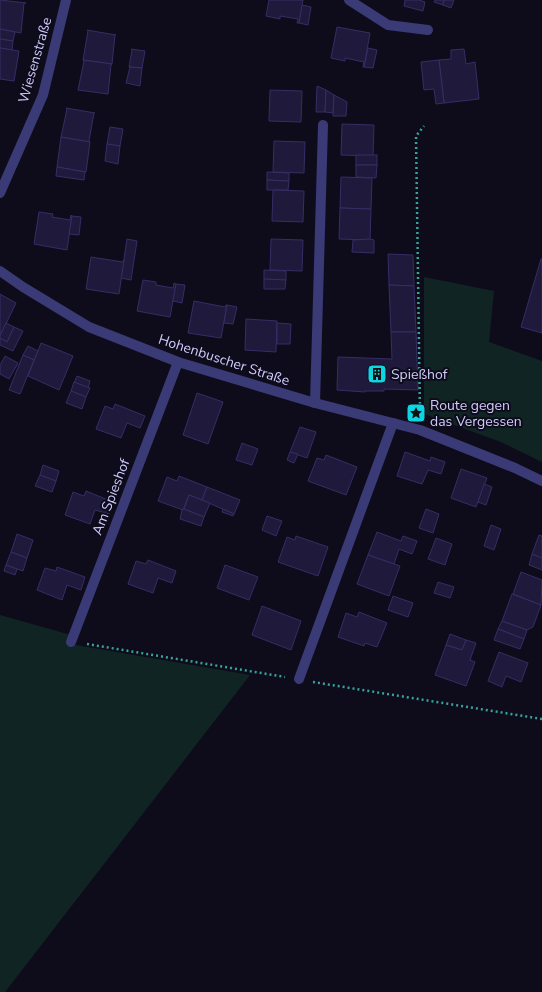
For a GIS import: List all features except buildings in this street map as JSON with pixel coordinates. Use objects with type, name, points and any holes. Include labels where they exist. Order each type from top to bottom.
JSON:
[{"type":"street","name":"Wiesenstraße","points":[[0,194],[43,95],[66,0]]},
{"type":"street","points":[[350,0],[388,25],[428,30]]},
{"type":"street","points":[[315,403],[323,125]]},
{"type":"street","name":"Hohenbuscher Straße","points":[[0,271],[23,287],[89,327],[178,362],[315,403],[420,430],[516,468],[542,481]]},
{"type":"street","name":"Am Spieshof","points":[[72,642],[178,362]]},
{"type":"street","points":[[299,680],[393,424]]},
{"type":"path","points":[[420,430],[416,136],[424,126]]},
{"type":"path","points":[[72,642],[542,719]]},
{"type":"green space","points":[[424,277],[494,291],[489,342],[542,361],[542,462],[501,442],[424,414]]},
{"type":"green space","points":[[0,615],[71,635],[70,644],[250,675],[5,992],[0,992]]},
{"type":"place","name":"Spießhof","points":[[377,374]]},
{"type":"place","name":"Route gegen das Vergessen","points":[[416,413]]}]
